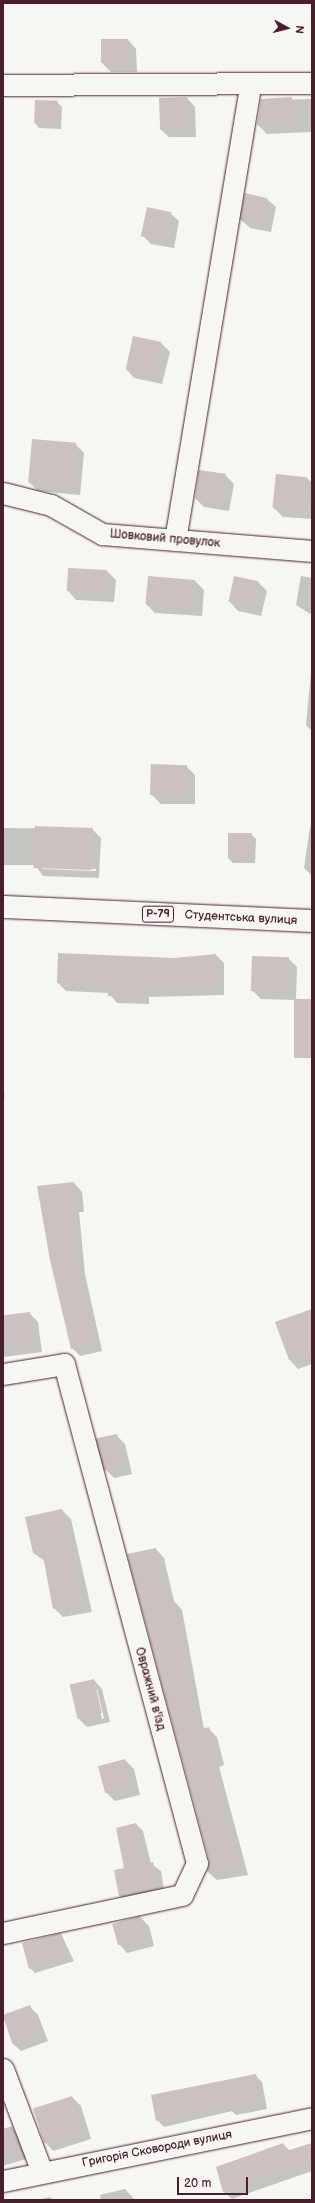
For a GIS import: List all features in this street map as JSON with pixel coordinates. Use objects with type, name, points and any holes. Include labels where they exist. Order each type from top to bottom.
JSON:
[{"type":"main road","name":"Студентська вулиця","points":[[3,907],[312,921]]},
{"type":"street","points":[[175,540],[251,83]]},
{"type":"street","points":[[3,84],[312,83]]},
{"type":"street","name":"Шовковий провулок","points":[[3,493],[50,505],[102,534],[312,551]]},
{"type":"street","name":"Овражний в'їзд","points":[[3,1374],[64,1364],[197,1863],[182,1895],[3,1933]]},
{"type":"street","points":[[3,2069],[42,2172]]},
{"type":"street","name":"Григорія Сковороди вулиця","points":[[3,2181],[312,2118]]},
{"type":"building","points":[[101,39],[128,39],[128,63],[101,63]]},
{"type":"building","points":[[187,97],[188,128],[160,129],[159,98]]},
{"type":"building","points":[[292,97],[293,124],[257,125],[261,99]]},
{"type":"building","points":[[35,100],[58,101],[57,124],[34,123]]},
{"type":"building","points":[[245,193],[267,198],[261,224],[239,219]]},
{"type":"building","points":[[147,207],[171,212],[165,242],[141,236]]},
{"type":"building","points":[[133,336],[161,342],[154,375],[126,369]]},
{"type":"building","points":[[32,439],[76,443],[72,487],[28,483]]},
{"type":"building","points":[[199,470],[226,474],[222,501],[195,498]]},
{"type":"building","points":[[276,474],[307,477],[303,511],[272,508]]},
{"type":"building","points":[[68,568],[107,570],[106,593],[67,591]]},
{"type":"building","points":[[148,576],[195,580],[192,608],[146,604]]},
{"type":"building","points":[[234,576],[258,581],[253,607],[229,601]]},
{"type":"building","points":[[151,764],[187,765],[186,796],[150,795]]},
{"type":"building","points":[[35,826],[93,828],[91,870],[34,868]]},
{"type":"building","points":[[228,833],[252,833],[252,858],[228,858]]},
{"type":"building","points":[[58,953],[174,958],[216,954],[217,987],[142,989],[142,996],[108,996],[108,985],[57,983]]},
{"type":"building","points":[[252,956],[289,957],[288,992],[251,991]]},
{"type":"building","points":[[294,999],[312,999],[312,1058],[294,1058]]},
{"type":"building","points":[[74,1182],[76,1204],[72,1205],[77,1265],[95,1343],[71,1349],[50,1260],[37,1186]]},
{"type":"building","points":[[312,1309],[312,1352],[289,1360],[275,1322]]},
{"type":"building","points":[[30,1312],[34,1344],[7,1347],[3,1315]]},
{"type":"building","points":[[117,1434],[124,1466],[102,1471],[95,1439]]},
{"type":"building","points":[[62,1509],[84,1603],[53,1609],[42,1551],[33,1553],[25,1517]]},
{"type":"building","points":[[156,1548],[167,1601],[173,1600],[182,1634],[197,1730],[209,1727],[216,1757],[211,1758],[239,1866],[207,1872],[209,1860],[127,1554]]},
{"type":"building","points":[[94,1679],[102,1713],[78,1719],[70,1685]]},
{"type":"building","points":[[125,1759],[132,1786],[105,1793],[98,1766]]},
{"type":"building","points":[[136,1823],[145,1864],[153,1862],[157,1883],[133,1888],[134,1893],[119,1896],[114,1870],[124,1868],[116,1828]]},
{"type":"building","points":[[140,1916],[146,1937],[118,1945],[112,1924]]},
{"type":"building","points":[[61,1933],[70,1956],[29,1969],[22,1943]]},
{"type":"building","points":[[30,2005],[40,2032],[13,2042],[3,2015]]},
{"type":"building","points":[[256,2074],[261,2102],[229,2109],[228,2104],[156,2121],[151,2095]]},
{"type":"building","points":[[72,2096],[83,2130],[44,2143],[33,2109]]},
{"type":"building","points":[[12,2126],[21,2150],[3,2155],[3,2129]]},
{"type":"building","points":[[283,2143],[286,2151],[312,2143],[312,2161],[223,2192],[216,2167]]}]
